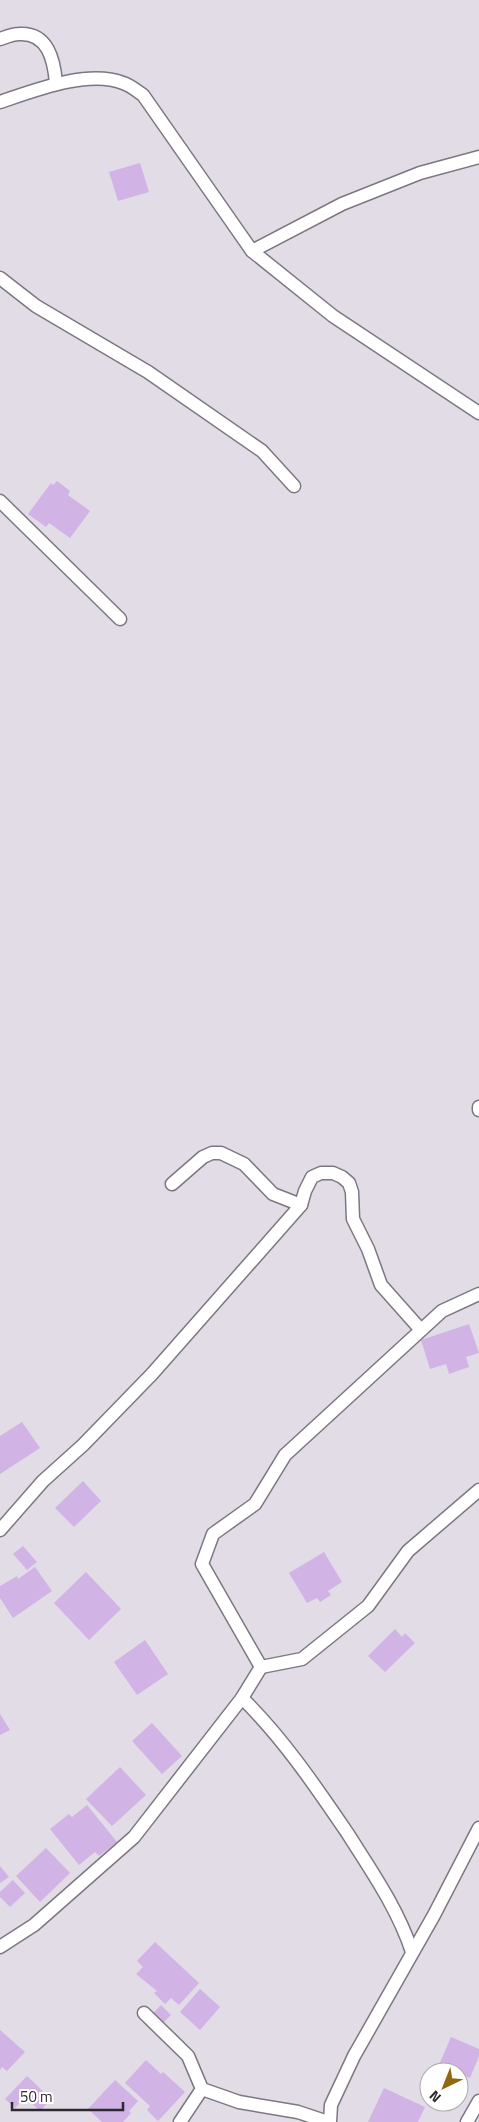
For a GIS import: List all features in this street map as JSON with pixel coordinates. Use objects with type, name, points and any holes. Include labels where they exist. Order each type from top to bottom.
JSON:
[{"type":"street","points":[[0,39],[19,34],[37,36],[48,47],[54,61],[56,83]]},
{"type":"street","points":[[0,102],[56,83],[94,79],[122,82],[143,95],[252,250],[334,316],[479,413]]},
{"type":"street","points":[[252,250],[342,204],[420,173],[479,156]]},
{"type":"street","points":[[0,278],[36,306],[148,372],[262,451],[294,486]]},
{"type":"street","points":[[0,501],[120,619]]},
{"type":"street","points":[[172,1184],[203,1157],[212,1153],[221,1153],[244,1164],[266,1189],[273,1194],[301,1205]]},
{"type":"street","points":[[0,1530],[42,1481],[84,1445],[152,1374],[301,1205],[312,1177],[321,1172],[333,1173],[349,1183],[352,1192],[353,1219],[368,1249],[381,1285],[421,1330]]},
{"type":"street","points":[[260,1666],[202,1564],[213,1534],[255,1504],[285,1455],[442,1311],[479,1294]]},
{"type":"street","points":[[260,1666],[302,1659],[317,1647],[368,1606],[408,1551],[479,1490]]},
{"type":"street","points":[[0,1947],[34,1925],[134,1837],[242,1698],[260,1666]]},
{"type":"street","points":[[242,1698],[265,1720],[327,1802],[371,1869],[395,1912],[412,1952]]},
{"type":"street","points":[[144,2013],[188,2056],[202,2089],[239,2102],[298,2112],[329,2122],[332,2105],[342,2080],[400,1978],[479,1828]]},
{"type":"street","points":[[180,2122],[202,2089]]},
{"type":"street","points":[[467,2122],[479,2101]]},
{"type":"building","points":[[140,163],[149,192],[118,201],[109,172]]},
{"type":"building","points":[[57,481],[70,491],[68,495],[90,511],[70,538],[49,523],[46,527],[28,514],[51,483],[53,485]]},
{"type":"building","points":[[469,1324],[479,1353],[466,1357],[469,1367],[449,1374],[446,1364],[430,1369],[421,1340]]},
{"type":"building","points":[[22,1422],[40,1448],[0,1474],[0,1436]]},
{"type":"building","points":[[83,1481],[101,1501],[74,1527],[55,1508]]},
{"type":"building","points":[[23,1546],[37,1562],[27,1570],[13,1554]]},
{"type":"building","points":[[324,1552],[342,1582],[328,1591],[331,1595],[320,1602],[317,1598],[307,1603],[289,1573]]},
{"type":"building","points":[[35,1567],[52,1591],[13,1618],[0,1598],[0,1586],[17,1576],[18,1579]]},
{"type":"building","points":[[86,1572],[121,1609],[89,1640],[54,1603]]},
{"type":"building","points":[[395,1629],[402,1637],[405,1633],[415,1643],[385,1672],[368,1656]]},
{"type":"building","points":[[145,1640],[168,1674],[137,1695],[114,1662]]},
{"type":"building","points":[[0,1714],[10,1730],[0,1735]]},
{"type":"building","points":[[152,1723],[182,1756],[162,1774],[132,1741]]},
{"type":"building","points":[[120,1767],[146,1795],[112,1826],[86,1799]]},
{"type":"building","points":[[87,1805],[117,1842],[99,1856],[95,1852],[79,1865],[50,1829],[69,1814],[72,1817]]},
{"type":"building","points":[[46,1848],[70,1873],[40,1902],[16,1876]]},
{"type":"building","points":[[0,1866],[9,1877],[0,1883]]},
{"type":"building","points":[[13,1880],[25,1893],[10,1907],[0,1897],[0,1892]]},
{"type":"building","points":[[155,1942],[199,1983],[179,2005],[171,1998],[165,2004],[154,1993],[157,1991],[136,1974],[143,1967],[137,1961]]},
{"type":"building","points":[[200,1989],[220,2007],[200,2030],[180,2012]]},
{"type":"building","points":[[161,2005],[171,2015],[162,2024],[152,2014]]},
{"type":"building","points":[[0,2030],[25,2052],[7,2071],[2,2067],[0,2070]]},
{"type":"building","points":[[451,2037],[479,2049],[479,2056],[470,2078],[469,2062],[440,2062]]},
{"type":"building","points":[[146,2060],[161,2074],[163,2072],[185,2092],[158,2121],[147,2110],[150,2106],[125,2083]]},
{"type":"building","points":[[27,2076],[51,2099],[40,2111],[25,2097],[15,2108],[5,2099]]},
{"type":"building","points":[[115,2080],[138,2101],[129,2111],[131,2113],[123,2122],[102,2122],[88,2109]]},
{"type":"building","points":[[384,2088],[419,2104],[419,2112],[423,2112],[418,2122],[368,2122]]}]
